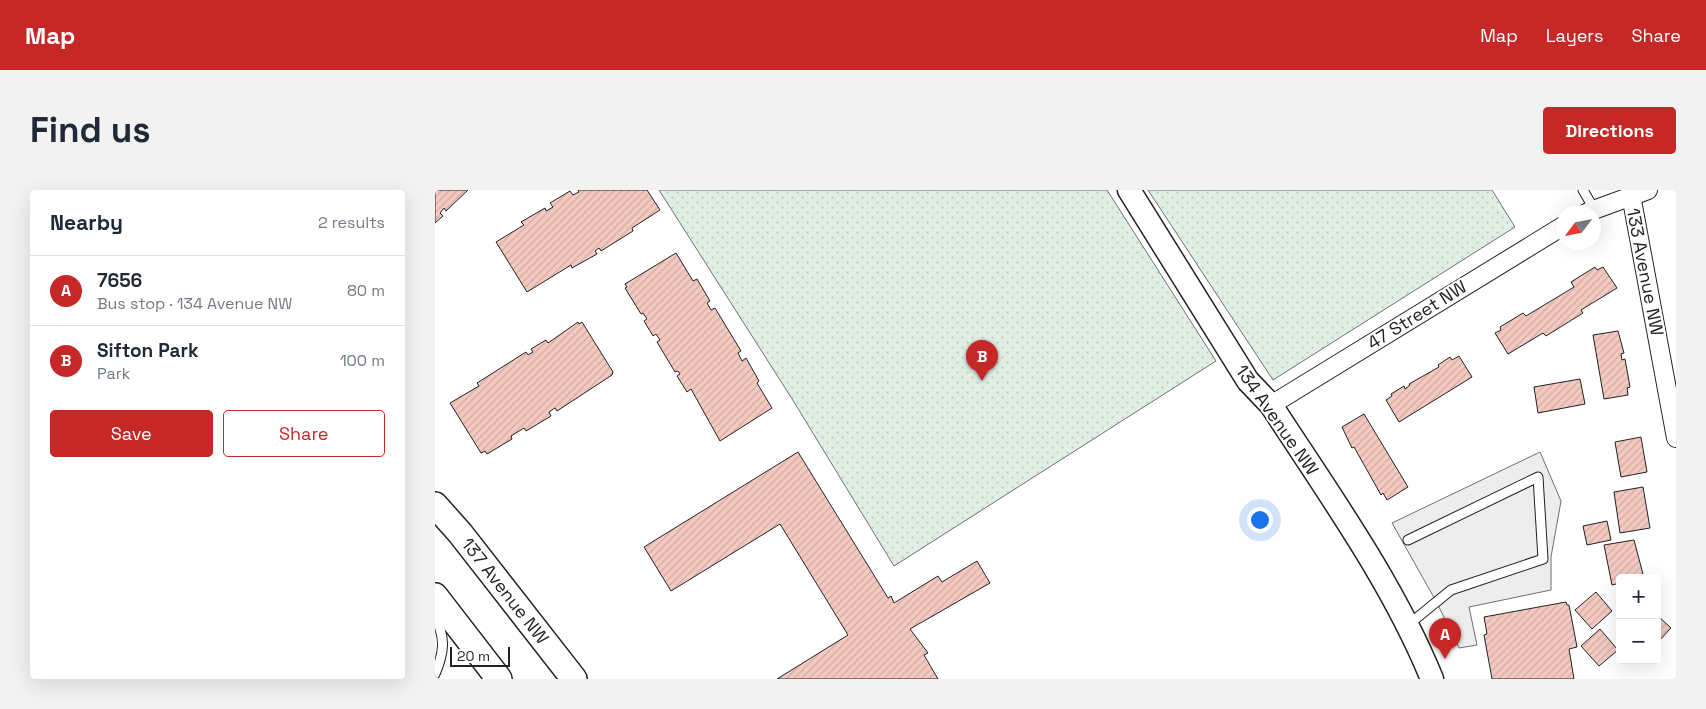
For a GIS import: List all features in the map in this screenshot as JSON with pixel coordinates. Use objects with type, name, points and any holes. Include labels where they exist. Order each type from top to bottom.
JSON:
[{"type":"main road","name":"137 Avenue NW","points":[[435,505],[460,533],[573,679]]},
{"type":"main road","points":[[435,596],[499,679]]},
{"type":"street","name":"134 Avenue NW","points":[[1129,190],[1248,381],[1271,405],[1385,583],[1408,625],[1432,679]]},
{"type":"street","points":[[1601,207],[1648,190]]},
{"type":"street","name":"133 Avenue NW","points":[[1631,195],[1676,438]]},
{"type":"street","name":"47 Street NW","points":[[1271,405],[1556,230]]},
{"type":"lane","points":[[1583,190],[1589,205]]},
{"type":"lane","points":[[1408,625],[1451,590],[1543,559],[1538,477],[1409,540]]},
{"type":"lane","points":[[435,617],[443,636],[444,648],[435,674]]},
{"type":"green space","points":[[659,190],[1107,190],[1216,361],[894,566],[794,402]]},
{"type":"green space","points":[[1148,190],[1492,190],[1515,227],[1273,380]]},
{"type":"shaded area","points":[[1540,452],[1561,501],[1551,557],[1551,590],[1469,607],[1477,645],[1459,648],[1437,603],[1392,523]]},
{"type":"building","points":[[435,190],[468,190],[446,211],[444,208],[440,213],[443,216],[435,223]]},
{"type":"building","points":[[578,190],[647,190],[660,210],[632,228],[633,231],[601,251],[599,248],[595,251],[597,254],[572,268],[571,265],[527,292],[496,242],[524,225],[521,222],[545,208],[546,211],[553,207],[550,203],[570,191],[573,195],[579,192]]},
{"type":"building","points":[[676,253],[693,281],[697,279],[710,301],[707,303],[711,310],[715,308],[741,351],[738,353],[742,361],[746,358],[759,381],[757,383],[772,408],[720,441],[691,389],[687,392],[677,376],[680,374],[678,371],[675,372],[657,342],[660,340],[656,334],[653,336],[644,321],[647,319],[643,313],[641,314],[625,288],[627,287],[625,284]]},
{"type":"building","points":[[1595,267],[1597,270],[1603,267],[1617,288],[1581,310],[1583,313],[1546,336],[1543,333],[1508,354],[1495,333],[1501,330],[1500,327],[1523,313],[1526,316],[1574,287],[1571,282]]},
{"type":"building","points":[[578,322],[579,324],[582,322],[613,372],[612,375],[557,411],[555,408],[549,412],[551,416],[526,431],[524,428],[511,436],[512,439],[487,454],[485,451],[481,453],[450,403],[479,386],[477,383],[526,352],[528,355],[533,352],[531,349],[546,340],[548,343]]},
{"type":"building","points":[[1618,331],[1624,353],[1621,354],[1622,360],[1625,359],[1630,387],[1627,388],[1628,395],[1604,399],[1593,335]]},
{"type":"building","points":[[1459,356],[1472,377],[1399,422],[1386,400],[1392,396],[1391,394],[1404,386],[1405,389],[1409,384],[1439,367],[1438,365],[1450,357],[1452,360]]},
{"type":"building","points":[[1580,379],[1585,404],[1538,413],[1534,387]]},
{"type":"building","points":[[1364,414],[1408,487],[1387,500],[1383,493],[1381,495],[1354,447],[1352,448],[1342,427]]},
{"type":"building","points":[[1641,437],[1647,472],[1621,477],[1615,442]]},
{"type":"building","points":[[798,452],[888,598],[891,596],[894,603],[938,576],[942,582],[977,561],[990,583],[910,629],[928,653],[924,655],[938,679],[777,679],[848,635],[780,524],[671,591],[644,547]]},
{"type":"building","points":[[1643,487],[1650,528],[1620,533],[1614,492]]},
{"type":"building","points":[[1607,521],[1611,540],[1587,545],[1583,526]]},
{"type":"building","points":[[1634,540],[1643,574],[1616,574],[1616,584],[1612,585],[1604,545]]},
{"type":"building","points":[[1596,592],[1612,611],[1592,629],[1575,610]]},
{"type":"building","points":[[1566,602],[1569,605],[1577,647],[1569,649],[1574,679],[1492,679],[1484,635],[1487,634],[1484,617]]},
{"type":"building","points":[[1661,619],[1671,628],[1661,639]]},
{"type":"building","points":[[1600,629],[1616,648],[1616,652],[1599,666],[1581,646]]},
{"type":"place","name":"Sifton Park","points":[[982,381]]},
{"type":"place","name":"7656","points":[[1445,659]]}]
